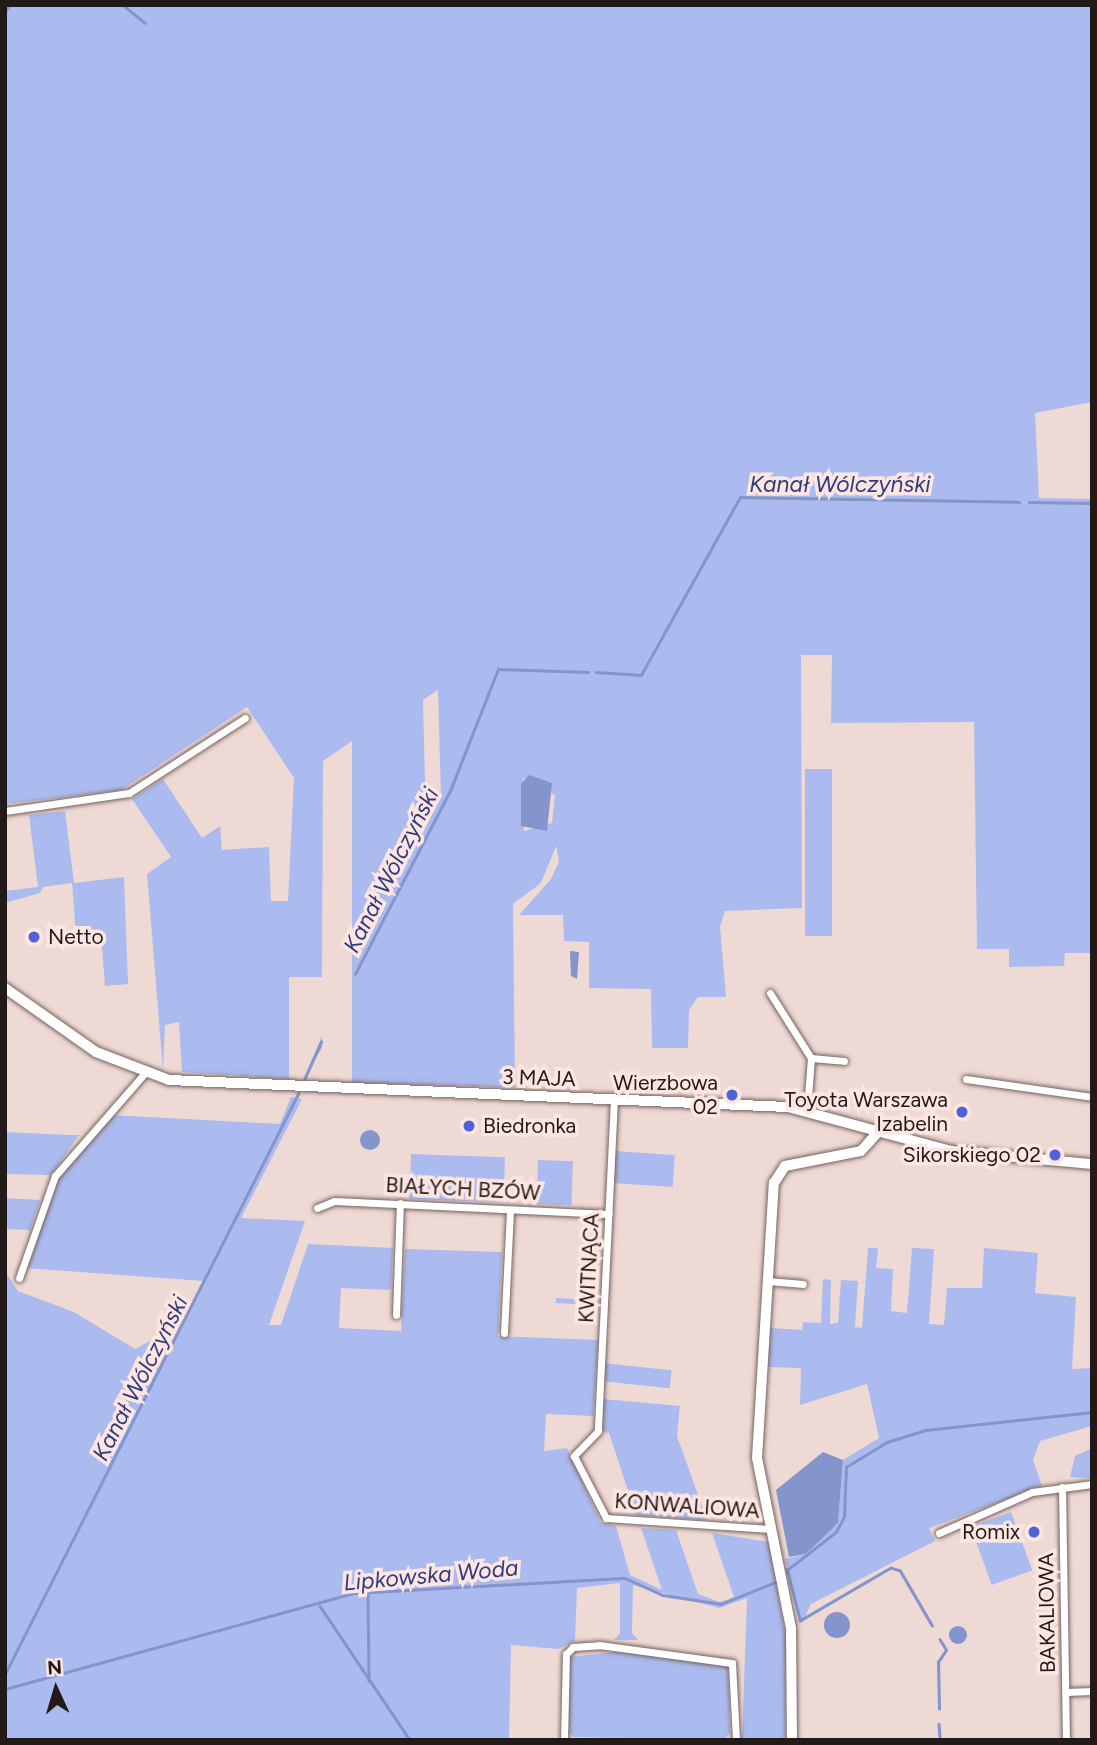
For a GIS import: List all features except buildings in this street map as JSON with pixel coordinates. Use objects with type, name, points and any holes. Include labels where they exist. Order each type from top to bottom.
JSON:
[{"type":"street","points":[[5,811],[129,793],[245,718]]},
{"type":"street","name":"3 MAJA","points":[[5,988],[96,1052],[144,1074],[198,1084],[614,1099],[807,1110],[951,1151],[1092,1164]]},
{"type":"street","points":[[770,993],[811,1058],[807,1110]]},
{"type":"street","points":[[811,1058],[844,1060]]},
{"type":"street","points":[[19,1279],[41,1203],[71,1153],[144,1074]]},
{"type":"street","points":[[966,1079],[1092,1097]]},
{"type":"street","name":"KWITNĄCA","points":[[601,1517],[574,1455],[580,1446],[595,1437],[614,1099]]},
{"type":"street","points":[[792,1740],[793,1639],[757,1450],[777,1171],[860,1151],[879,1131]]},
{"type":"street","name":"BIAŁYCH BZÓW","points":[[317,1209],[329,1201],[609,1214]]},
{"type":"street","points":[[396,1315],[400,1203]]},
{"type":"street","points":[[504,1333],[510,1210]]},
{"type":"street","points":[[768,1281],[803,1284]]},
{"type":"street","points":[[939,1533],[1032,1492],[1092,1484]]},
{"type":"street","name":"BAKALIOWA","points":[[1062,1487],[1066,1740]]},
{"type":"street","name":"KONWALIOWA","points":[[601,1517],[771,1529]]},
{"type":"street","points":[[564,1740],[565,1659],[573,1647],[629,1645],[721,1659],[737,1669],[736,1740]]},
{"type":"street","points":[[1066,1692],[1092,1691]]},
{"type":"shaded area","points":[[5,5],[1092,5],[1092,402],[1035,413],[1039,498],[1092,499],[1092,953],[1065,953],[1064,966],[1009,967],[1009,949],[977,949],[974,722],[831,723],[832,655],[801,655],[802,908],[725,911],[720,927],[726,997],[698,997],[689,1010],[688,1048],[652,1048],[651,989],[589,988],[589,942],[564,941],[563,915],[519,915],[551,879],[559,862],[556,846],[541,883],[513,904],[515,1087],[352,1083],[352,741],[323,761],[322,977],[289,977],[289,1079],[182,1072],[179,1022],[165,1025],[163,1070],[147,874],[171,857],[132,799],[163,779],[202,838],[220,826],[222,850],[269,847],[271,901],[288,901],[294,778],[247,707],[121,790],[5,804]],"holes":[[[438,690],[441,798],[426,822],[423,700]],[[523,778],[555,795],[552,823],[524,831]]]},
{"type":"shaded area","points":[[805,769],[832,769],[832,936],[805,936]]},
{"type":"shaded area","points":[[529,775],[552,783],[547,831],[521,826],[521,784]]},
{"type":"shaded area","points":[[65,811],[74,883],[124,877],[128,984],[105,986],[101,934],[76,935],[72,883],[43,887],[40,893],[5,903],[5,891],[38,887],[29,815]]},
{"type":"shaded area","points":[[570,951],[579,952],[577,979],[571,976]]},
{"type":"shaded area","points":[[322,1036],[322,1048],[303,1080]]},
{"type":"shaded area","points":[[291,1097],[302,1099],[241,1218],[305,1221],[269,1325],[281,1325],[308,1244],[393,1248],[391,1290],[341,1288],[339,1328],[401,1331],[405,1249],[502,1252],[498,1336],[598,1340],[593,1416],[546,1414],[544,1451],[567,1448],[601,1523],[616,1526],[630,1575],[662,1590],[641,1528],[676,1530],[698,1594],[720,1602],[734,1597],[712,1533],[769,1542],[786,1639],[785,1740],[742,1740],[747,1598],[719,1608],[633,1585],[632,1633],[638,1640],[614,1640],[620,1633],[620,1583],[577,1588],[575,1641],[558,1649],[511,1645],[509,1740],[5,1740],[5,1271],[18,1291],[74,1312],[135,1349],[184,1323],[204,1281],[24,1268],[58,1176],[110,1115],[280,1124]]},
{"type":"shaded area","points":[[370,1130],[377,1133],[380,1140],[377,1147],[370,1150],[363,1147],[360,1140],[363,1133]]},
{"type":"shaded area","points":[[5,1132],[79,1135],[51,1175],[5,1174]]},
{"type":"shaded area","points":[[615,1151],[675,1155],[673,1187],[613,1183]]},
{"type":"shaded area","points":[[411,1154],[505,1157],[503,1202],[409,1199]]},
{"type":"shaded area","points":[[538,1160],[573,1161],[571,1205],[536,1204]]},
{"type":"shaded area","points":[[5,1198],[40,1200],[30,1230],[5,1229]]},
{"type":"shaded area","points":[[868,1248],[878,1248],[876,1268],[893,1269],[891,1311],[907,1313],[912,1248],[934,1249],[929,1324],[944,1325],[947,1288],[982,1288],[984,1248],[1038,1253],[1035,1293],[1076,1297],[1072,1369],[1092,1368],[1092,1426],[1040,1441],[1033,1460],[1042,1486],[929,1528],[935,1541],[811,1604],[802,1623],[785,1559],[806,1554],[838,1523],[843,1460],[879,1438],[867,1384],[800,1405],[801,1368],[768,1367],[770,1328],[802,1330],[803,1322],[821,1323],[823,1279],[831,1280],[830,1324],[838,1323],[841,1280],[858,1281],[855,1327],[862,1328]]},
{"type":"shaded area","points":[[556,1298],[599,1300],[599,1305],[556,1303]]},
{"type":"shaded area","points":[[602,1363],[672,1370],[670,1388],[600,1381]]},
{"type":"shaded area","points":[[603,1399],[680,1406],[677,1436],[707,1520],[636,1515],[609,1433],[603,1432]]},
{"type":"shaded area","points":[[1092,1448],[1092,1478],[1070,1477],[1075,1456]]},
{"type":"shaded area","points":[[823,1452],[843,1460],[838,1523],[806,1554],[789,1557],[776,1490]]},
{"type":"shaded area","points":[[1011,1512],[1032,1570],[992,1585],[971,1527]]},
{"type":"shaded area","points":[[837,1612],[846,1616],[850,1625],[846,1634],[837,1638],[828,1634],[824,1625],[828,1616]]},
{"type":"shaded area","points":[[958,1626],[964,1629],[967,1635],[964,1641],[958,1644],[952,1641],[949,1635],[952,1629]]},
{"type":"shaded area","points":[[623,1651],[728,1666],[730,1733],[724,1740],[573,1737],[568,1732],[570,1657]]},
{"type":"waterway","points":[[5,11],[10,5]]},
{"type":"waterway","points":[[123,5],[145,23]]},
{"type":"waterway","name":"Kanał Wólczyński","points":[[596,672],[641,675],[740,497],[1019,502]]},
{"type":"waterway","name":"Kanał Wólczyński","points":[[1029,502],[1092,503]]},
{"type":"waterway","name":"Kanał Wólczyński","points":[[355,974],[450,791],[498,669],[588,672]]},
{"type":"waterway","name":"Kanał Wólczyński","points":[[303,1082],[321,1042]]},
{"type":"waterway","name":"Kanał Wólczyński","points":[[5,1674],[298,1094]]},
{"type":"waterway","name":"Lipkowska Woda","points":[[932,1626],[900,1571],[891,1568],[800,1621],[787,1570],[836,1532],[844,1517],[846,1467],[887,1442],[926,1430],[1092,1412]]},
{"type":"waterway","name":"Lipkowska Woda","points":[[5,1689],[354,1593],[625,1578],[663,1595],[721,1604],[778,1581]]},
{"type":"waterway","points":[[368,1594],[369,1681]]},
{"type":"waterway","points":[[320,1606],[410,1740]]},
{"type":"waterway","points":[[939,1709],[938,1662],[946,1650],[940,1640]]},
{"type":"waterway","points":[[939,1724],[940,1740]]},
{"type":"place","name":"Netto","points":[[34,937]]},
{"type":"place","name":"Wierzbowa 02","points":[[732,1095]]},
{"type":"place","name":"Toyota Warszawa Izabelin","points":[[962,1112]]},
{"type":"place","name":"Biedronka","points":[[469,1126]]},
{"type":"place","name":"Sikorskiego 02","points":[[1055,1155]]},
{"type":"place","name":"Romix","points":[[1034,1532]]}]
